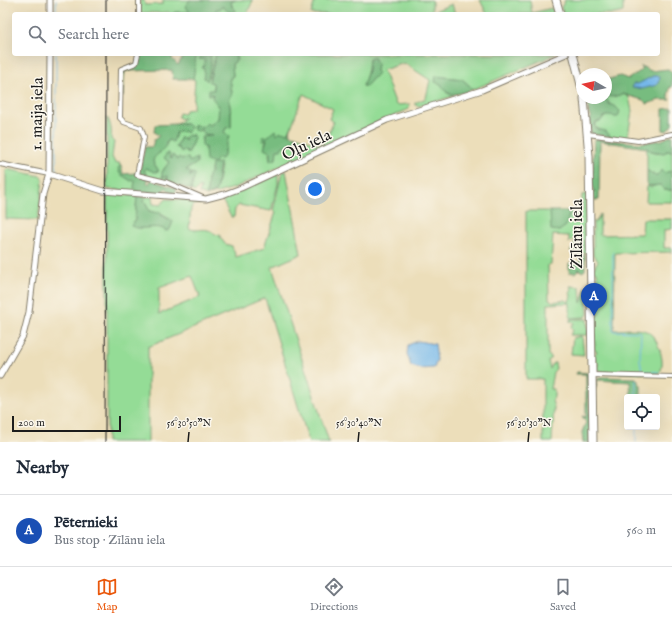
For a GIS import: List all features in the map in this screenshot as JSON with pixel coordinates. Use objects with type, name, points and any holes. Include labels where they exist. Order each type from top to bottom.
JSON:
[{"type":"highway","points":[[556,0],[559,12]]},
{"type":"highway","points":[[574,56],[577,68]]},
{"type":"highway","name":"Zīlānu iela","points":[[585,104],[588,134],[593,442]]},
{"type":"street","points":[[50,0],[50,12]]},
{"type":"street","points":[[139,0],[139,12]]},
{"type":"street","name":"1. maija iela","points":[[0,376],[18,347],[26,326],[45,184],[49,174],[50,56]]},
{"type":"street","points":[[138,56],[136,64],[121,69],[120,112],[121,121],[141,128],[144,136],[137,175],[166,182],[206,199]]},
{"type":"street","name":"Oļu iela","points":[[49,174],[103,191],[206,199],[241,188],[387,120],[482,90],[561,56]]},
{"type":"street","points":[[588,134],[638,141],[672,134]]},
{"type":"street","points":[[0,164],[49,174]]},
{"type":"street","points":[[591,375],[672,377]]},
{"type":"green space","points":[[140,0],[144,0],[145,5],[163,4],[163,0],[192,0],[190,12],[140,12]]},
{"type":"green space","points":[[190,0],[236,0],[231,2],[232,7],[236,10],[235,12],[227,11],[222,6],[220,9],[216,9],[216,12],[190,12],[185,6]]},
{"type":"green space","points":[[236,0],[253,0],[248,12],[232,12],[233,8],[231,2]]},
{"type":"green space","points":[[315,0],[432,0],[432,12],[312,12]]},
{"type":"green space","points":[[480,0],[530,0],[532,12],[486,12]]},
{"type":"green space","points":[[564,0],[627,0],[623,2],[623,12],[562,12],[561,7],[565,1]]},
{"type":"green space","points":[[452,4],[454,12],[432,12]]},
{"type":"green space","points":[[222,6],[232,12],[215,12],[216,9]]},
{"type":"green space","points":[[552,8],[553,12],[536,12]]},
{"type":"green space","points":[[139,56],[172,56],[172,59],[178,65],[183,56],[196,56],[193,79],[173,79],[172,70],[125,71],[123,97],[123,70],[138,64]]},
{"type":"green space","points":[[196,56],[215,56],[209,79],[214,85],[214,91],[211,94],[213,95],[220,109],[218,119],[209,126],[202,127],[200,130],[212,136],[201,138],[210,163],[223,156],[227,140],[224,132],[226,128],[231,127],[229,100],[232,93],[230,78],[233,76],[232,64],[237,60],[236,56],[551,56],[472,90],[472,88],[462,79],[444,77],[441,83],[447,93],[454,96],[419,106],[415,105],[415,103],[426,98],[430,80],[404,63],[383,70],[396,105],[410,104],[409,109],[322,147],[320,144],[324,142],[334,122],[329,119],[333,109],[303,94],[291,128],[286,133],[277,135],[275,131],[265,139],[267,139],[265,143],[266,149],[270,152],[270,159],[276,158],[276,150],[296,139],[296,136],[319,144],[320,148],[234,188],[210,195],[216,191],[221,166],[212,166],[208,179],[207,196],[199,193],[201,189],[200,187],[195,192],[191,190],[192,182],[194,180],[192,173],[191,178],[186,170],[195,164],[193,162],[190,163],[186,158],[178,160],[175,157],[171,157],[172,159],[169,157],[169,153],[165,157],[169,163],[163,170],[162,177],[168,177],[166,181],[146,176],[143,170],[148,168],[155,172],[157,168],[153,162],[153,158],[162,151],[169,140],[174,139],[177,130],[186,124],[176,124],[183,119],[183,117],[181,119],[178,117],[179,113],[184,114],[185,110],[193,109],[195,80],[193,79],[194,61]],"holes":[[[371,58],[376,61],[376,74],[366,86],[363,86],[368,70],[369,59]],[[192,135],[194,138],[188,153],[176,147],[181,137],[185,140],[187,137]]]},
{"type":"green space","points":[[211,56],[211,65],[207,81],[204,78],[204,68],[201,68],[204,66],[205,60],[199,59],[200,57]]},
{"type":"green space","points":[[216,56],[236,56],[237,60],[232,64],[233,76],[230,78],[232,94],[229,100],[231,127],[226,128],[224,132],[229,136],[223,158],[217,158],[214,163],[206,161],[205,147],[202,146],[202,136],[212,135],[204,134],[201,129],[199,131],[194,130],[193,127],[194,125],[203,127],[207,123],[209,126],[218,119],[219,106],[212,98],[213,94],[209,95],[209,90],[214,90],[213,83],[209,82]]},
{"type":"green space","points":[[374,57],[377,64],[376,71],[378,73],[366,86],[363,86],[368,70],[369,59]]},
{"type":"green space","points":[[641,66],[651,71],[668,69],[672,72],[672,87],[670,87],[668,96],[670,100],[659,100],[647,104],[643,100],[623,94],[612,97],[612,78],[620,76],[628,79],[642,70]]},
{"type":"green space","points":[[436,76],[462,79],[472,88],[472,90],[458,94],[450,94],[443,89],[441,84],[435,82]]},
{"type":"green space","points":[[623,94],[629,97],[632,111],[628,136],[624,138],[611,137],[594,126],[596,123],[617,110],[610,104],[612,104],[612,96]]},
{"type":"green space","points":[[587,104],[609,104],[616,107],[620,111],[618,117],[614,117],[612,115],[603,117],[601,121],[596,122],[594,126],[597,129],[606,131],[611,137],[591,134],[590,119],[592,117],[589,114]]},
{"type":"green space","points":[[672,108],[672,125],[667,131],[663,130],[663,109]]},
{"type":"green space","points":[[107,117],[111,128],[111,139],[114,142],[112,157],[115,163],[120,163],[119,172],[127,178],[135,180],[135,189],[138,192],[107,189]]},
{"type":"green space","points":[[187,124],[191,128],[187,132],[177,131],[173,142],[169,140],[166,143],[166,146],[154,158],[153,162],[159,171],[154,172],[146,168],[144,170],[147,175],[140,174],[139,172],[145,147],[152,147],[154,140],[159,136],[154,132],[155,125]]},
{"type":"green space","points":[[291,128],[289,134],[296,136],[297,139],[282,147],[281,150],[277,150],[276,159],[270,161],[270,152],[264,149],[267,139],[263,141],[262,137],[267,137],[275,130],[277,135],[280,132],[287,133]]},
{"type":"green space","points":[[192,134],[194,138],[188,154],[185,150],[181,152],[179,148],[176,147],[181,137],[185,140],[186,136],[189,135],[190,137]]},
{"type":"green space","points":[[672,135],[672,151],[667,151],[664,153],[651,151],[647,148],[600,141],[599,200],[594,200],[592,193],[595,192],[592,184],[594,139],[641,143],[662,140]]},
{"type":"green space","points":[[647,148],[655,153],[672,151],[672,172],[657,175],[647,170]]},
{"type":"green space","points":[[167,153],[169,153],[170,158],[172,159],[171,156],[173,155],[177,160],[179,157],[182,159],[188,158],[190,162],[197,158],[197,163],[186,170],[190,172],[190,177],[192,173],[195,174],[191,190],[166,181],[168,178],[167,176],[162,178],[162,172],[169,162],[164,158]]},
{"type":"green space","points":[[220,163],[216,191],[207,196],[208,175],[211,172],[212,164]]},
{"type":"green space","points":[[121,165],[123,174],[136,173],[148,179],[147,183],[149,184],[151,180],[175,188],[177,192],[171,193],[166,188],[160,193],[138,192],[134,188],[135,180],[131,181],[120,174],[118,168]]},
{"type":"green space","points":[[6,169],[41,176],[43,180],[38,220],[6,219]]},
{"type":"green space","points":[[647,170],[653,175],[657,175],[662,170],[664,173],[671,171],[672,190],[664,190],[661,185],[647,186]]},
{"type":"green space","points":[[286,171],[301,254],[272,267],[329,442],[309,442],[265,298],[148,347],[148,442],[107,442],[107,194],[137,196],[135,220],[132,226],[140,228],[155,227],[167,231],[170,229],[173,221],[159,213],[149,211],[146,203],[143,202],[145,197],[152,197],[153,204],[161,205],[166,199],[200,200],[201,204],[193,205],[191,208],[189,228],[194,230],[208,230],[220,235],[225,244],[232,246],[236,257],[264,248],[276,212],[273,211],[282,172]],"holes":[[[192,276],[200,297],[159,314],[159,288]]]},
{"type":"green space","points":[[278,174],[278,184],[271,211],[239,205],[235,209],[234,217],[231,217],[222,200],[203,203],[203,201],[225,197]]},
{"type":"green space","points":[[661,185],[664,190],[672,190],[672,202],[646,202],[647,186],[651,187]]},
{"type":"green space","points":[[587,194],[586,253],[570,251],[573,249],[575,241],[574,238],[569,243],[569,236],[553,235],[551,264],[548,265],[549,299],[553,302],[565,300],[569,302],[571,296],[570,293],[572,290],[570,286],[580,287],[581,303],[586,287],[588,314],[586,317],[570,318],[570,303],[548,304],[548,355],[552,358],[548,361],[550,369],[553,363],[555,363],[556,369],[553,372],[550,389],[554,389],[554,397],[552,401],[554,407],[552,442],[543,442],[543,379],[526,379],[526,211],[550,211],[552,226],[559,231],[566,226],[570,211],[582,211],[582,195]]},
{"type":"green space","points":[[137,196],[145,197],[143,202],[146,203],[149,211],[158,213],[160,211],[161,215],[173,221],[170,229],[166,231],[154,227],[135,228],[131,226],[135,220]]},
{"type":"green space","points":[[550,211],[570,211],[566,226],[559,231],[551,230]]},
{"type":"green space","points":[[600,214],[600,235],[642,234],[643,219],[672,219],[672,229],[664,230],[664,248],[672,248],[672,252],[615,253],[614,330],[644,330],[652,335],[658,346],[662,359],[661,370],[658,374],[604,372],[595,368],[594,363],[597,367],[598,364],[594,355],[597,352],[594,349],[595,316],[598,315],[599,292],[597,272],[592,271],[598,261],[593,255],[593,222],[596,222]]},
{"type":"green space","points":[[576,254],[585,255],[585,270],[582,272],[579,269],[575,273],[569,272],[569,263],[580,263],[580,258],[576,256]]},
{"type":"green space","points":[[570,319],[587,319],[588,335],[570,335],[573,331],[571,327],[574,323],[570,322]]},
{"type":"green space","points":[[582,336],[584,355],[571,354],[573,338]]},
{"type":"green space","points":[[577,372],[588,373],[590,442],[583,442],[582,432],[586,422],[582,416],[586,417],[586,374],[576,374]]},
{"type":"green space","points":[[602,377],[636,378],[641,386],[641,394],[631,394],[630,382],[597,380],[596,388],[596,380]]},
{"type":"water","points":[[653,76],[659,76],[660,78],[657,85],[642,89],[632,87],[633,84],[638,84]]},
{"type":"water","points":[[418,341],[435,344],[437,360],[434,368],[420,369],[411,366],[407,354],[408,345]]},
{"type":"waterway","points":[[56,0],[56,12]]},
{"type":"waterway","points":[[56,56],[56,170]]},
{"type":"waterway","points":[[613,252],[613,331],[641,332],[640,360],[642,371]]},
{"type":"waterway","points":[[636,371],[659,372]]},
{"type":"waterway","points":[[636,380],[636,394]]},
{"type":"waterway","points":[[636,430],[636,442]]},
{"type":"railway","points":[[106,0],[106,12]]},
{"type":"railway","points":[[105,442],[106,56]]},
{"type":"place","name":"Pēternieki","points":[[594,316]]}]
